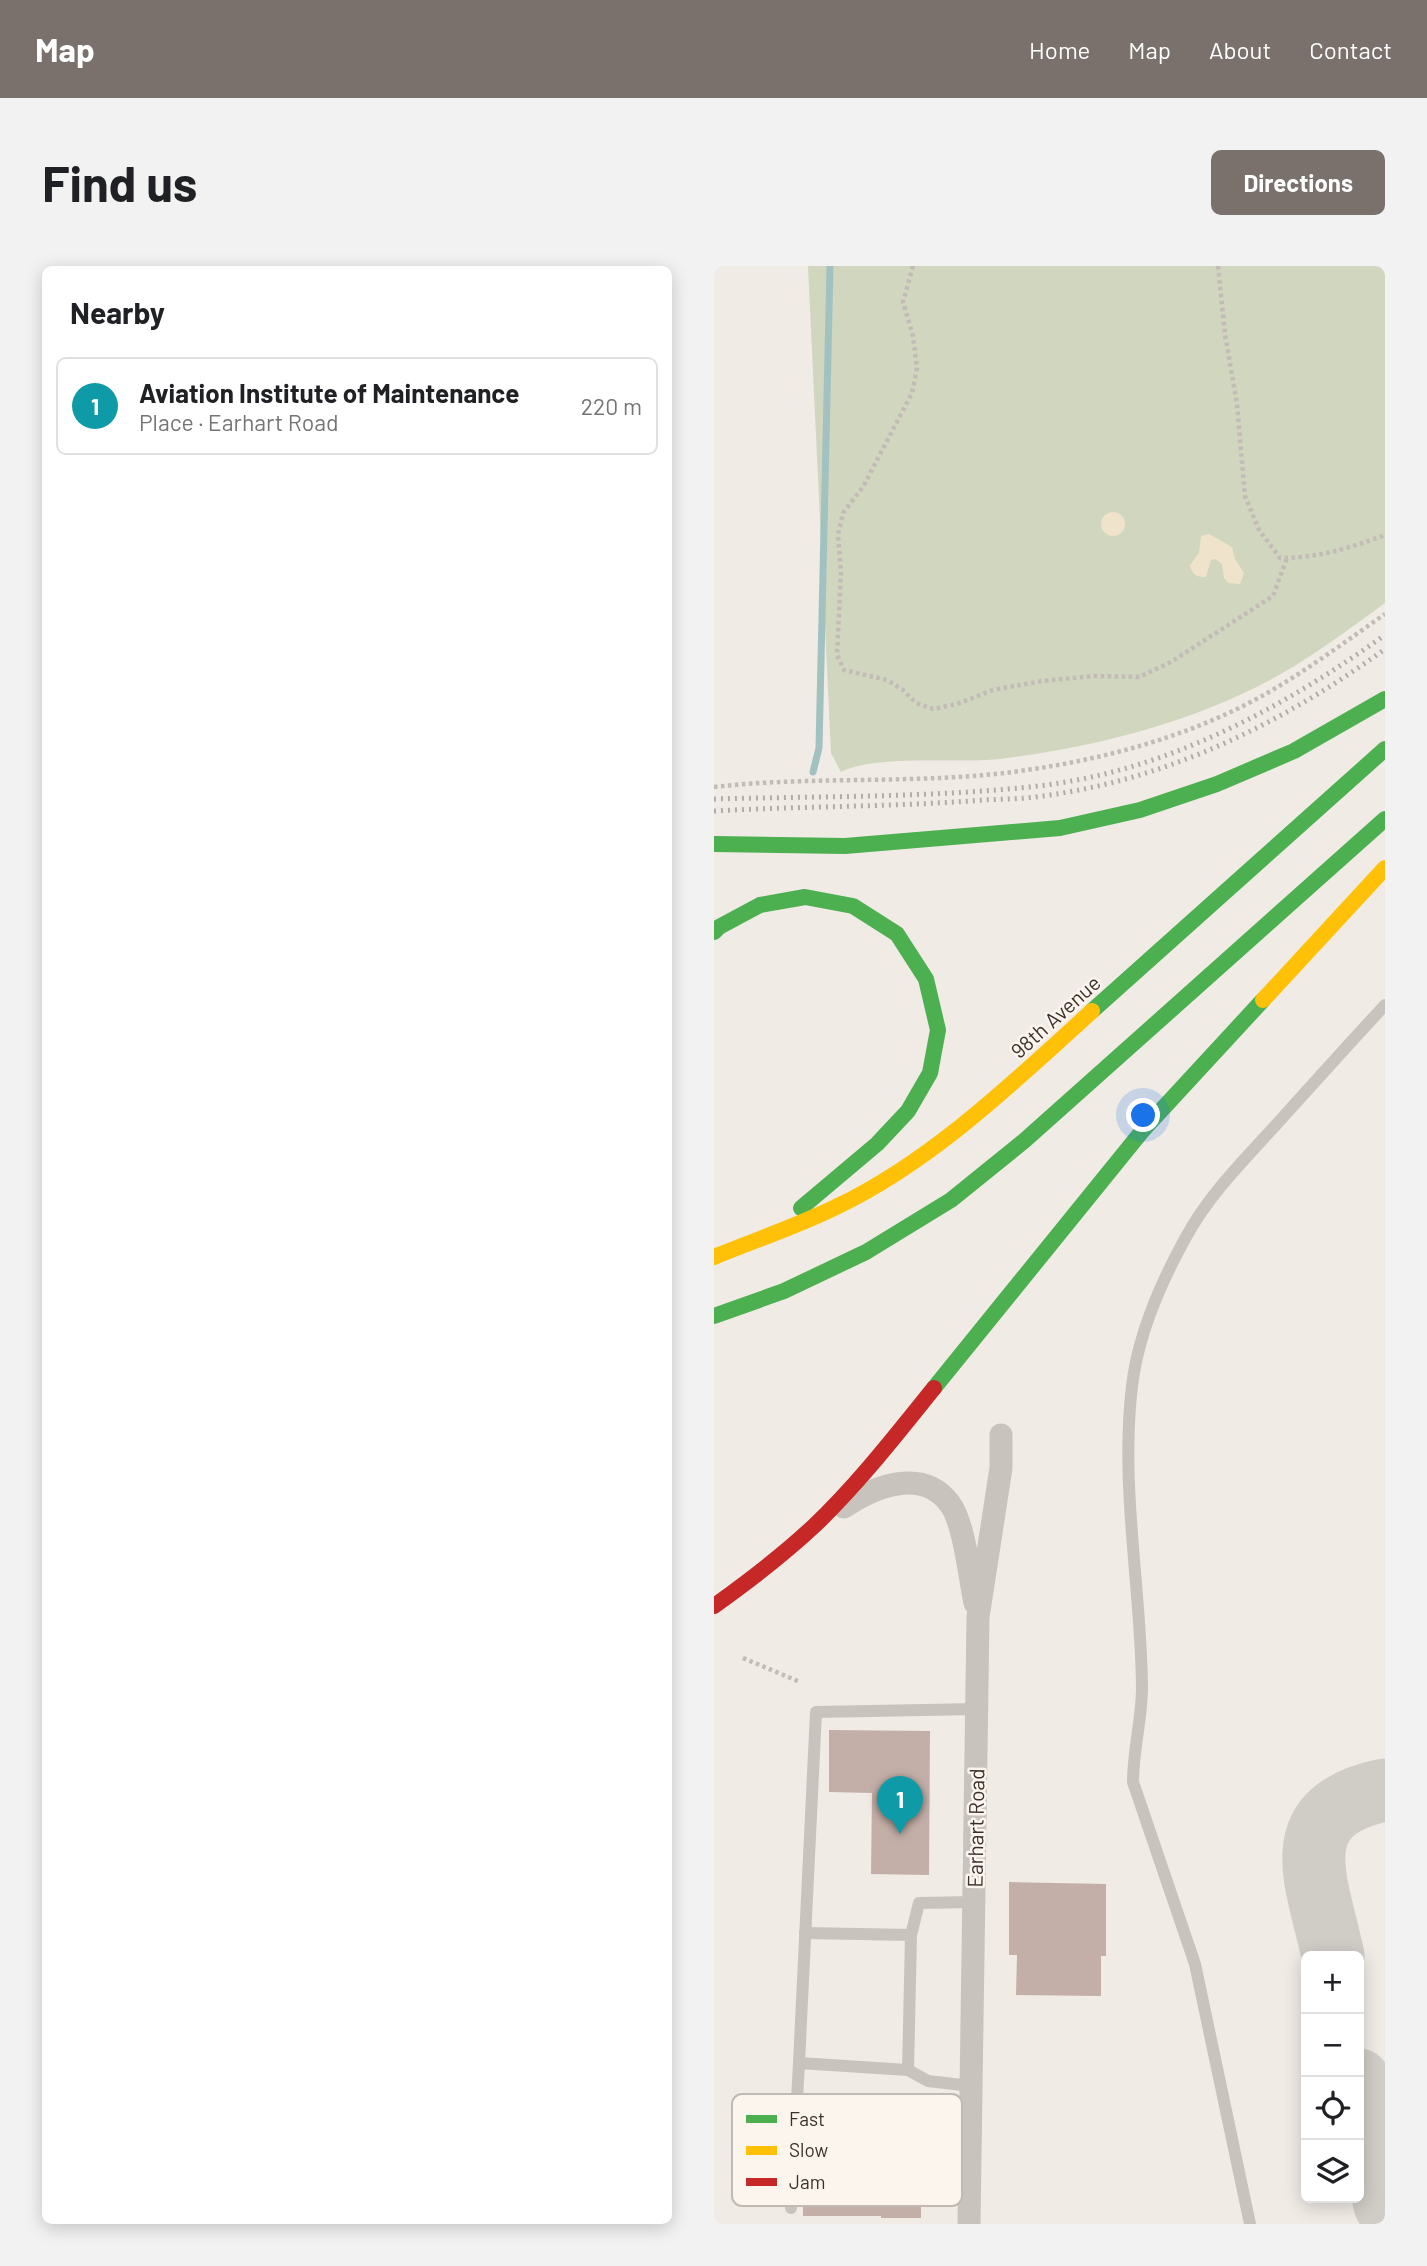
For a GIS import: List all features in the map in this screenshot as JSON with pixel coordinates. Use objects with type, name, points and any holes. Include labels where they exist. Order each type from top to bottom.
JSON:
[{"type":"main road","points":[[714,844],[845,846],[1060,828],[1140,810],[1217,784],[1294,751],[1385,699]]},
{"type":"main road","name":"98th Avenue","points":[[714,1257],[839,1206],[915,1161],[993,1100],[1385,749]]},
{"type":"main road","points":[[714,1316],[784,1291],[866,1252],[951,1200],[1024,1141],[1385,819]]},
{"type":"main road","points":[[714,1606],[761,1572],[815,1525],[875,1461],[1143,1130],[1385,868]]},
{"type":"main road","points":[[714,932],[760,905],[805,897],[853,906],[897,934],[926,979],[938,1030],[930,1073],[908,1111],[877,1144],[765,1238]]},
{"type":"street","name":"Earhart Road","points":[[969,2224],[978,1617],[1001,1468],[1001,1435]]},
{"type":"street","points":[[815,1525],[878,1488],[905,1482],[934,1489],[951,1505],[959,1526],[978,1617]]},
{"type":"lane","points":[[1250,2224],[1195,1964],[1133,1782],[1142,1690],[1130,1495],[1132,1384],[1144,1332],[1164,1280],[1186,1236],[1213,1194],[1385,1005]]},
{"type":"lane","points":[[797,2094],[817,1712],[977,1709]]},
{"type":"lane","points":[[908,2070],[911,1935],[919,1903],[974,1902]]},
{"type":"lane","points":[[805,1933],[911,1935]]},
{"type":"lane","points":[[799,2063],[908,2070],[928,2081],[971,2086]]},
{"type":"path","points":[[913,266],[903,302],[914,336],[917,368],[912,393],[863,487],[843,513],[838,535],[841,573],[837,655],[844,670],[887,680],[904,690],[916,703],[933,709],[957,704],[993,690],[1042,681],[1094,676],[1139,677],[1171,662],[1273,596],[1287,558]]},
{"type":"path","points":[[1218,266],[1237,404],[1245,496],[1259,530],[1280,558],[1300,559],[1344,551],[1385,535]]},
{"type":"path","points":[[714,787],[1003,773],[1064,764],[1131,749],[1192,730],[1244,706],[1296,676],[1385,614]]},
{"type":"path","points":[[743,1658],[800,1682]]},
{"type":"green space","points":[[808,266],[1385,266],[1385,603],[1293,667],[1259,686],[1188,716],[1151,728],[1076,747],[1000,759],[895,761],[856,766],[841,772],[831,753]]},
{"type":"sand","points":[[1113,512],[1122,515],[1125,524],[1122,533],[1113,536],[1104,533],[1101,524],[1104,515]]},
{"type":"sand","points":[[1209,534],[1232,547],[1235,559],[1244,573],[1240,584],[1228,583],[1224,578],[1222,564],[1215,559],[1211,560],[1206,577],[1193,573],[1190,565],[1199,553],[1201,536]]},
{"type":"building","points":[[829,1730],[930,1731],[929,1875],[871,1874],[872,1793],[829,1792]]},
{"type":"building","points":[[1009,1882],[1106,1884],[1106,1956],[1101,1956],[1101,1996],[1016,1995],[1017,1955],[1009,1955]]},
{"type":"building","points":[[803,2206],[921,2206],[921,2218],[803,2216]]},
{"type":"waterway","points":[[813,772],[819,748],[830,266]]},
{"type":"taxiway","points":[[1332,1951],[1315,1876],[1314,1852],[1319,1832],[1331,1814],[1352,1800],[1385,1790]]},
{"type":"taxiway","points":[[1364,2104],[1385,2205]]},
{"type":"railway","points":[[714,799],[957,793],[1038,786],[1086,778],[1132,766],[1221,733],[1305,688],[1385,635]]},
{"type":"railway","points":[[714,811],[1021,798],[1090,788],[1180,762],[1223,744],[1306,701],[1385,649]]},
{"type":"traffic: fast","points":[[714,844],[845,846],[1060,828],[1140,810],[1217,784],[1294,751],[1385,699]]},
{"type":"traffic: fast","points":[[1092,1011],[1385,749]]},
{"type":"traffic: fast","points":[[714,1316],[784,1291],[866,1252],[951,1200],[1024,1141],[1385,819]]},
{"type":"traffic: fast","points":[[714,932],[760,905],[805,897],[853,906],[897,934],[926,979],[938,1030],[930,1073],[908,1111],[877,1144],[801,1208]]},
{"type":"traffic: fast","points":[[934,1388],[1143,1130],[1263,1000]]},
{"type":"traffic: slow","points":[[1263,1000],[1385,868]]},
{"type":"traffic: slow","points":[[714,1257],[823,1213],[873,1188],[907,1166],[971,1118],[1092,1011]]},
{"type":"traffic: jam","points":[[714,1606],[778,1557],[830,1510],[934,1388]]},
{"type":"place","name":"Aviation Institute of Maintenance","points":[[900,1834]]}]
